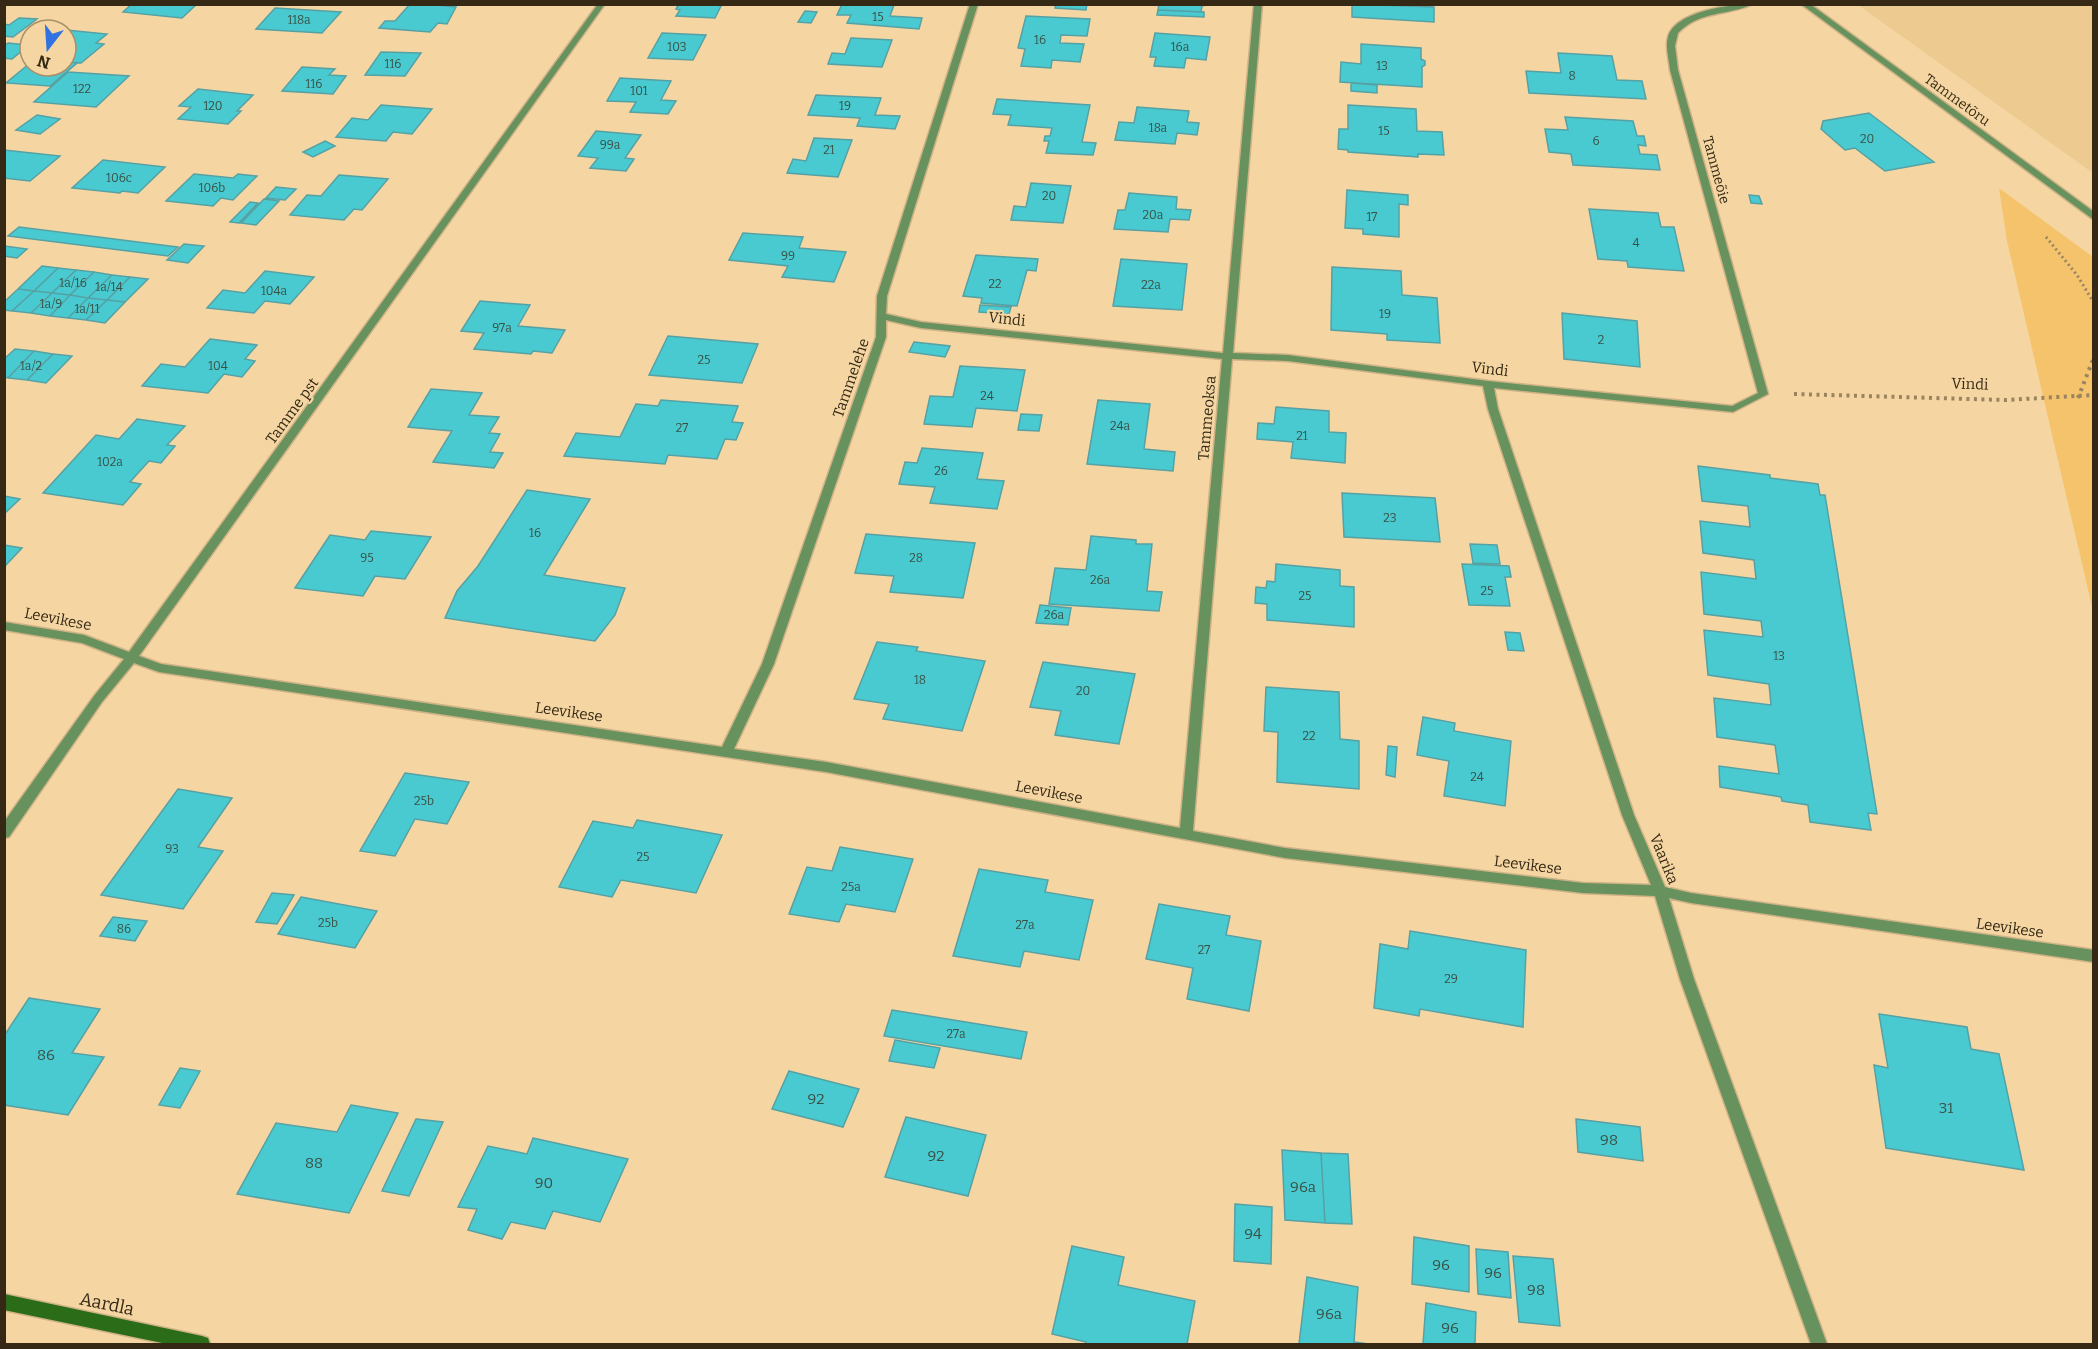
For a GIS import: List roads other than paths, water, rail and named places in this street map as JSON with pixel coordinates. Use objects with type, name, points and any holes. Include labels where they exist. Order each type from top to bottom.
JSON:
[{"type":"street","name":"Tamme pst","points":[[4,832],[602,4]]},
{"type":"street","name":"Tammelehe","points":[[726,752],[768,664],[881,337],[882,296],[974,4]]},
{"type":"street","name":"Tammeoksa","points":[[1186,835],[1258,4]]},
{"type":"street","name":"Tammeõie","points":[[1750,4],[1731,7],[1687,22],[1675,32],[1671,41],[1674,70],[1763,394]]},
{"type":"street","name":"Tammetõru","points":[[1804,4],[2094,217]]},
{"type":"street","name":"Vindi","points":[[882,316],[921,325],[1228,356],[1288,358],[1488,384],[1733,409],[1763,394]]},
{"type":"street","name":"Vaarika","points":[[1488,384],[1493,409],[1628,814],[1660,891],[1691,991],[1819,1344]]},
{"type":"street","name":"Leevikese","points":[[4,627],[84,639],[159,668],[826,767],[1286,853],[1583,888],[1660,891],[1691,898],[2094,956]]},
{"type":"street","name":"Aardla","points":[[4,1302],[202,1344]]}]
